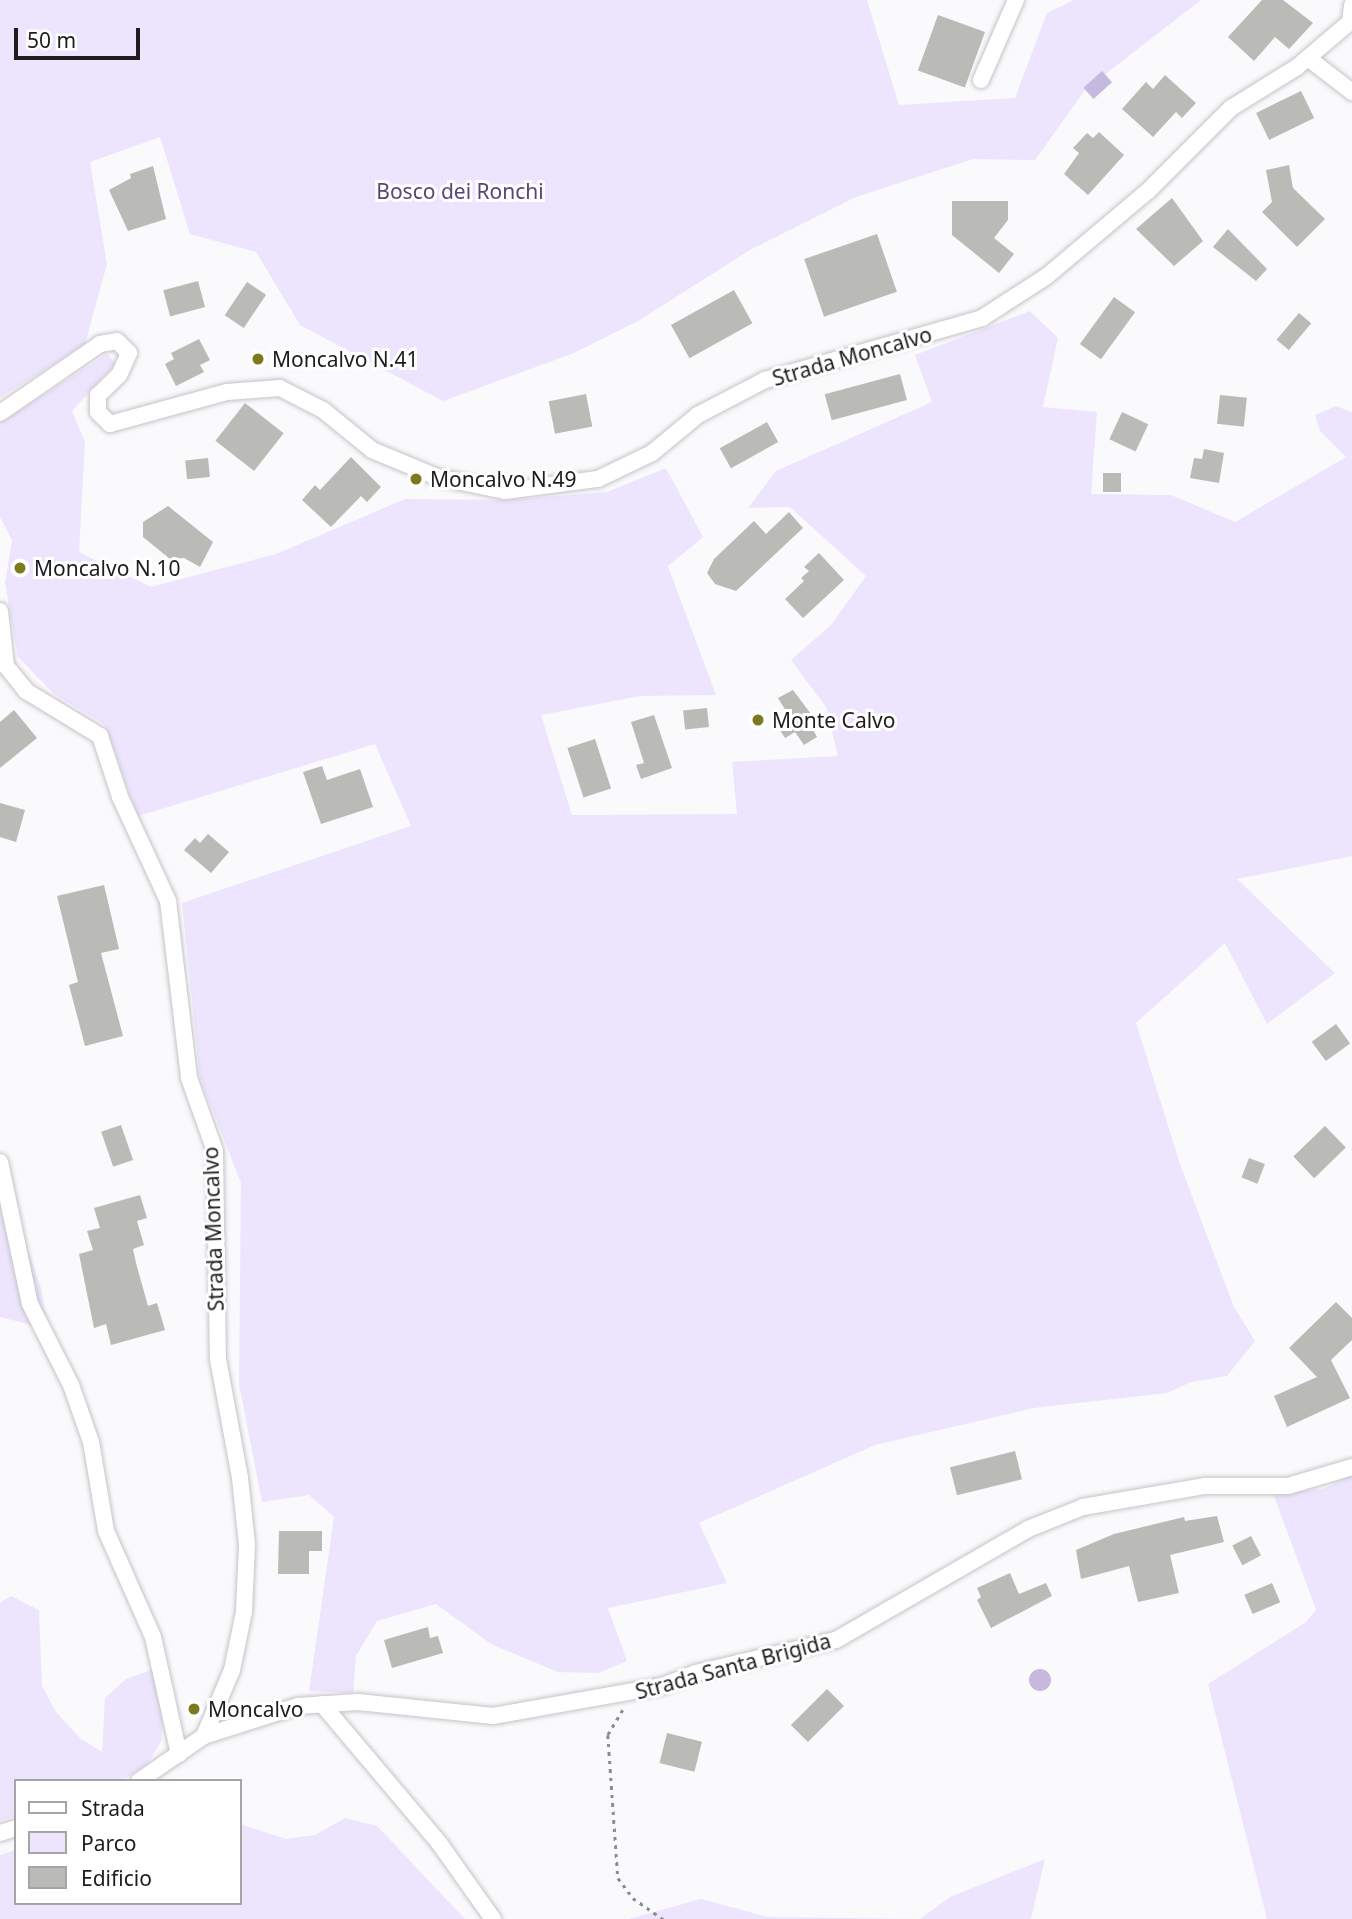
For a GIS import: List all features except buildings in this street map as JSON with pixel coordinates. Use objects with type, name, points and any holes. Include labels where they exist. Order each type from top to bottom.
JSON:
[{"type":"street","points":[[981,80],[1016,0]]},
{"type":"street","name":"Strada Moncalvo","points":[[0,413],[100,344],[117,341],[129,352],[119,375],[98,395],[98,412],[110,424],[227,392],[280,388],[323,410],[372,450],[437,477],[505,491],[598,479],[652,453],[698,415],[765,380],[982,318],[1047,276],[1138,200],[1231,108],[1308,58],[1350,22],[1352,5]]},
{"type":"street","points":[[1308,58],[1351,90]]},
{"type":"street","name":"Strada Moncalvo","points":[[0,611],[6,666],[26,691],[100,736],[120,797],[168,901],[189,1078],[215,1151],[218,1359],[240,1478],[247,1545],[244,1612],[232,1670],[204,1736]]},
{"type":"street","points":[[0,1163],[30,1304],[71,1385],[91,1442],[106,1531],[153,1637],[179,1754]]},
{"type":"street","name":"Strada Santa Brigida","points":[[142,1779],[204,1736],[276,1712],[322,1704],[358,1702],[493,1716],[634,1692],[836,1640],[1028,1529],[1083,1507],[1205,1486],[1288,1486],[1352,1467]]},
{"type":"street","points":[[322,1704],[439,1843],[493,1919]]},
{"type":"path","points":[[634,1692],[608,1735],[614,1852],[618,1878],[633,1898],[663,1919]]},
{"type":"green space","name":"Bosco dei Ronchi","points":[[0,0],[867,0],[899,105],[1015,98],[1047,13],[1074,0],[1201,0],[1085,90],[1035,160],[973,159],[856,197],[750,250],[638,321],[574,353],[443,401],[300,325],[256,252],[190,234],[160,137],[90,162],[107,264],[85,344],[0,398]]},
{"type":"green space","points":[[1030,311],[1058,338],[1043,407],[1097,412],[1091,494],[1171,495],[1235,522],[1346,457],[1320,431],[1315,415],[1336,406],[1352,412],[1352,856],[1237,879],[1335,973],[1267,1024],[1225,943],[1136,1023],[1180,1164],[1234,1307],[1255,1341],[1227,1376],[1191,1382],[1167,1393],[1034,1408],[875,1445],[699,1523],[727,1583],[608,1608],[627,1661],[598,1673],[558,1672],[491,1644],[436,1604],[377,1621],[356,1656],[353,1693],[309,1691],[334,1517],[309,1495],[262,1502],[239,1384],[241,1183],[200,1078],[182,903],[411,826],[375,744],[138,816],[105,725],[54,694],[18,657],[5,583],[12,540],[0,517],[0,423],[107,354],[116,363],[72,411],[85,442],[79,552],[151,587],[276,554],[405,499],[507,500],[607,492],[666,468],[703,537],[668,566],[716,695],[640,696],[541,715],[572,815],[737,814],[732,762],[838,756],[826,707],[791,660],[831,625],[866,576],[790,507],[748,508],[776,471],[932,402],[915,355]]},
{"type":"green space","points":[[0,1172],[41,1288],[48,1329],[0,1317]]},
{"type":"green space","points":[[1352,1475],[1352,1919],[1267,1919],[1208,1684],[1306,1622],[1316,1610],[1273,1493],[1323,1489]]},
{"type":"green space","points":[[11,1596],[39,1610],[42,1686],[56,1712],[80,1738],[102,1752],[105,1698],[126,1679],[157,1668],[164,1707],[161,1741],[148,1763],[125,1779],[14,1779],[14,1817],[0,1821],[0,1603]]},
{"type":"green space","points":[[345,1818],[377,1826],[465,1919],[0,1919],[0,1855],[14,1851],[14,1905],[242,1905],[242,1825],[286,1839],[315,1835]]},
{"type":"green space","points":[[1045,1859],[1031,1919],[920,1919],[950,1897]]},
{"type":"green space","points":[[701,1899],[768,1917],[920,1919],[629,1919]]},
{"type":"shaded area","points":[[1102,71],[1112,82],[1093,99],[1083,88]]},
{"type":"shaded area","points":[[1040,1669],[1048,1672],[1051,1680],[1048,1688],[1040,1691],[1032,1688],[1029,1680],[1032,1672]]},
{"type":"place","name":"Moncalvo N.41","points":[[258,359]]},
{"type":"place","name":"Moncalvo N.49","points":[[416,479]]},
{"type":"place","name":"Moncalvo N.10","points":[[20,568]]},
{"type":"place","name":"Monte Calvo","points":[[758,720]]},
{"type":"place","name":"Moncalvo","points":[[194,1709]]}]
